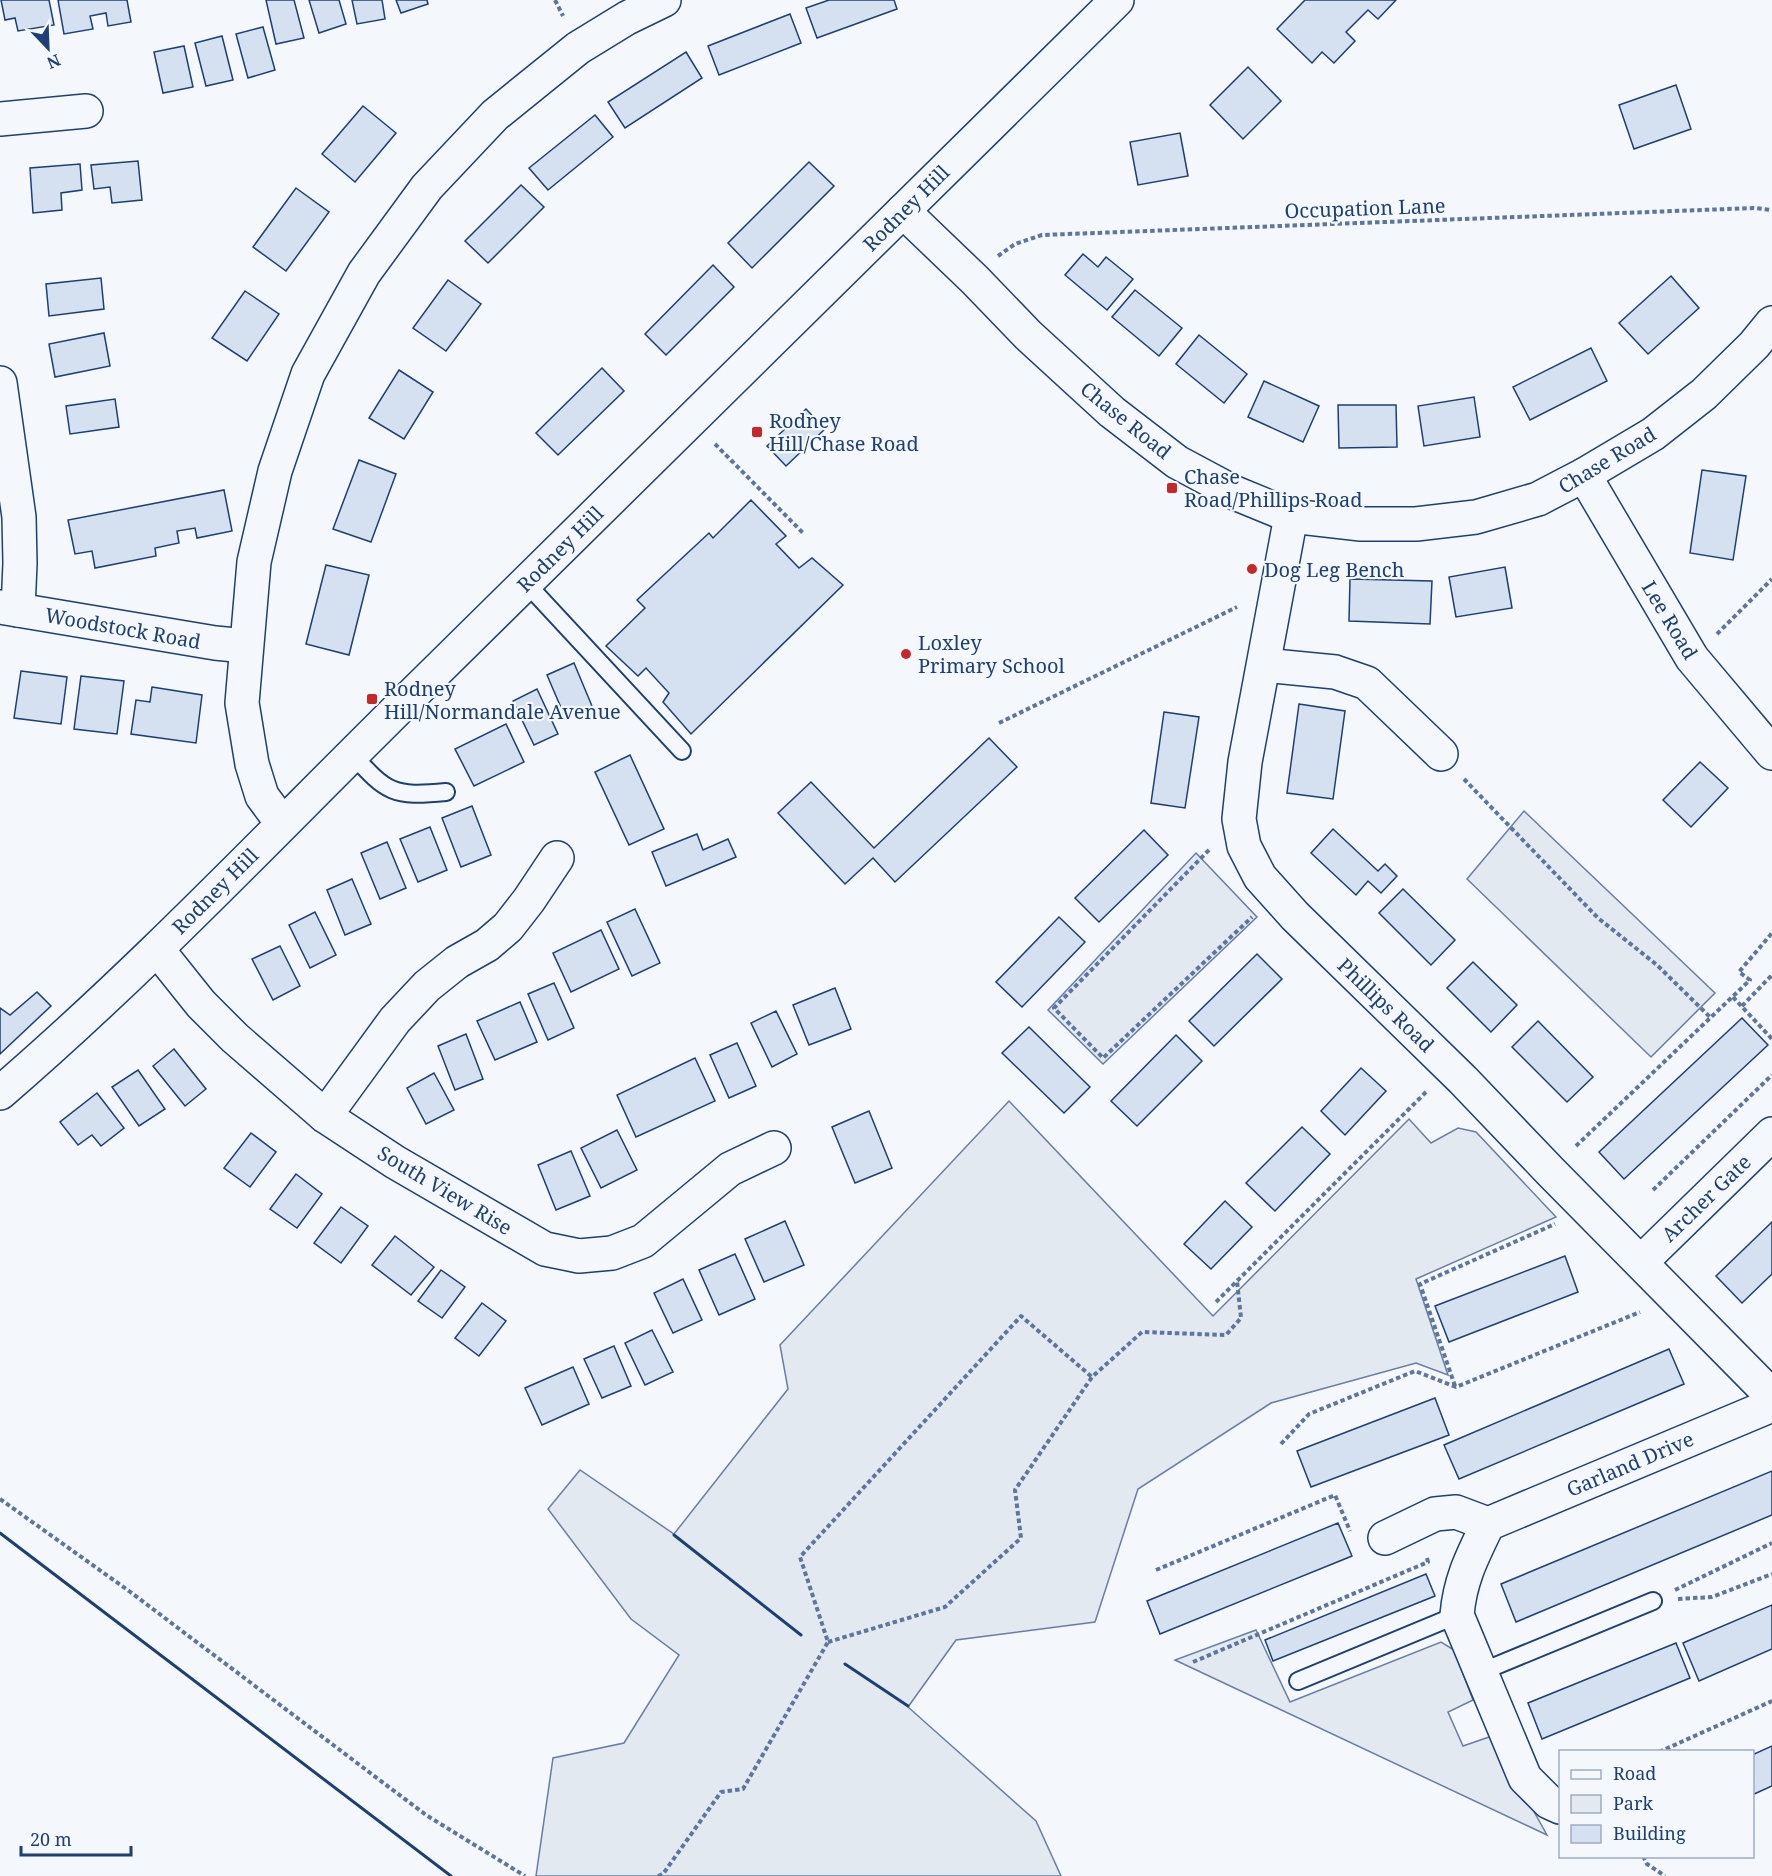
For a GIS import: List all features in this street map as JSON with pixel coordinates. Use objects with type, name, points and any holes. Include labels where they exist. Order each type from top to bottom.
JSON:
[{"type":"street","points":[[282,824],[262,796],[246,733],[242,703],[254,561],[275,471],[308,374],[364,273],[426,187],[495,115],[578,48],[627,18],[664,0]]},
{"type":"street","name":"Rodney Hill","points":[[0,1093],[157,949],[1117,0]]},
{"type":"street","points":[[0,119],[86,111]]},
{"type":"street","name":"Chase Road","points":[[903,211],[1028,335],[1104,404],[1177,462],[1234,493],[1292,516],[1361,524],[1416,524],[1476,517],[1538,499],[1653,434],[1704,394],[1754,345],[1772,322]]},
{"type":"street","points":[[0,383],[19,517],[20,563],[9,608]]},
{"type":"street","name":"Lee Road","points":[[1584,475],[1692,658],[1772,753]]},
{"type":"street","name":"Phillips Road","points":[[1292,516],[1245,762],[1239,819],[1244,846],[1260,877],[1295,916],[1450,1068],[1770,1392]]},
{"type":"street","name":"Woodstock Road","points":[[9,608],[246,646]]},
{"type":"street","points":[[1264,665],[1335,672],[1367,683],[1441,754]]},
{"type":"street","points":[[325,1116],[395,1020],[427,986],[457,962],[487,945],[508,927],[557,858]]},
{"type":"street","name":"South View Rise","points":[[157,949],[201,1004],[235,1038],[325,1116],[395,1162],[545,1249],[579,1256],[612,1253],[643,1241],[730,1169],[774,1148]]},
{"type":"street","name":"Archer Gate","points":[[1641,1262],[1772,1134]]},
{"type":"street","name":"Garland Drive","points":[[1488,1524],[1770,1392]]},
{"type":"street","points":[[1398,1531],[1435,1514],[1456,1512],[1488,1524],[1466,1568],[1459,1593],[1457,1615],[1525,1778],[1549,1802],[1559,1807]]},
{"type":"lane","points":[[526,583],[682,751]]},
{"type":"lane","points":[[352,754],[374,779],[390,790],[414,795],[446,792]]},
{"type":"lane","points":[[1481,1672],[1653,1601]]},
{"type":"lane","points":[[1298,1681],[1457,1615]]},
{"type":"path","name":"Occupation Lane","points":[[975,280],[993,259],[1015,244],[1042,235],[1754,208],[1772,210]]},
{"type":"path","points":[[692,419],[804,534]]},
{"type":"path","points":[[1692,658],[1772,579]]},
{"type":"path","points":[[999,723],[1278,587]]},
{"type":"path","points":[[1441,754],[1598,918],[1657,965],[1711,1017]]},
{"type":"path","points":[[1239,819],[1054,1008],[1103,1059],[1276,894]]},
{"type":"path","points":[[1550,1171],[1750,981],[1739,972],[1772,933]]},
{"type":"path","points":[[1742,1006],[1772,975]]},
{"type":"path","points":[[1733,997],[1772,1039]]},
{"type":"path","points":[[1216,1302],[1450,1068]]},
{"type":"path","points":[[1653,1190],[1772,1075]]},
{"type":"path","points":[[1456,1387],[1420,1284],[1588,1210]]},
{"type":"path","points":[[658,1876],[663,1874],[721,1792],[743,1789],[828,1642],[945,1607],[1021,1538],[1016,1490],[1092,1377],[1142,1332],[1226,1335],[1241,1318],[1237,1281]]},
{"type":"path","points":[[1281,1444],[1309,1414],[1415,1371],[1456,1387],[1676,1298]]},
{"type":"path","points":[[828,1642],[800,1557],[1021,1316],[1092,1377]]},
{"type":"path","points":[[1156,1570],[1335,1496],[1358,1549],[1398,1531],[1428,1562],[1193,1662]]},
{"type":"path","points":[[0,1500],[129,1591],[426,1815],[525,1876]]},
{"type":"path","points":[[1653,1601],[1772,1543]]},
{"type":"path","points":[[1653,1601],[1712,1597],[1772,1574]]},
{"type":"path","points":[[1663,1750],[1772,1701]]},
{"type":"path","points":[[1644,1858],[1647,1864],[1665,1876]]},
{"type":"green space","points":[[1524,811],[1715,993],[1651,1057],[1467,879]]},
{"type":"green space","points":[[1196,853],[1257,917],[1103,1064],[1048,1010]]},
{"type":"green space","points":[[1009,1101],[1213,1316],[1409,1119],[1431,1143],[1458,1128],[1476,1132],[1556,1217],[1416,1279],[1448,1375],[1416,1363],[1271,1403],[1138,1489],[1095,1622],[956,1640],[908,1707],[1036,1821],[1061,1876],[536,1876],[553,1758],[624,1743],[679,1655],[631,1619],[548,1509],[580,1470],[674,1534],[788,1389],[780,1345]]},
{"type":"green space","points":[[1256,1630],[1290,1702],[1441,1642],[1454,1650],[1473,1700],[1448,1712],[1463,1746],[1492,1736],[1547,1835],[1175,1660]]},
{"type":"building","points":[[1,0],[49,0],[54,25],[18,31],[15,18],[5,20]]},
{"type":"building","points":[[58,0],[127,0],[131,22],[108,26],[106,13],[90,16],[93,29],[64,34]]},
{"type":"building","points":[[266,0],[294,0],[304,38],[276,44]]},
{"type":"building","points":[[309,0],[339,0],[346,24],[319,33]]},
{"type":"building","points":[[352,0],[382,0],[385,19],[357,24]]},
{"type":"building","points":[[396,0],[427,0],[428,4],[401,13]]},
{"type":"building","points":[[829,0],[894,0],[897,9],[817,38],[806,8]]},
{"type":"building","points":[[1305,0],[1396,0],[1378,19],[1368,10],[1346,32],[1355,41],[1334,63],[1322,52],[1312,63],[1277,29]]},
{"type":"building","points":[[790,14],[801,43],[719,75],[708,46]]},
{"type":"building","points":[[263,27],[275,70],[248,78],[236,34]]},
{"type":"building","points":[[222,36],[233,80],[206,86],[195,43]]},
{"type":"building","points":[[184,46],[193,87],[163,93],[154,52]]},
{"type":"building","points":[[686,52],[702,78],[625,128],[608,102]]},
{"type":"building","points":[[1248,67],[1281,101],[1243,139],[1210,105]]},
{"type":"building","points":[[1676,85],[1691,129],[1634,149],[1619,105]]},
{"type":"building","points":[[363,106],[396,133],[355,182],[322,154]]},
{"type":"building","points":[[595,115],[613,137],[548,190],[529,168]]},
{"type":"building","points":[[1180,133],[1188,176],[1138,185],[1130,142]]},
{"type":"building","points":[[138,161],[142,200],[112,203],[110,187],[94,189],[91,165]]},
{"type":"building","points":[[809,162],[834,186],[752,268],[728,243]]},
{"type":"building","points":[[80,164],[82,190],[61,193],[62,210],[33,213],[30,168]]},
{"type":"building","points":[[521,185],[544,207],[488,263],[465,241]]},
{"type":"building","points":[[296,188],[329,212],[286,271],[253,247]]},
{"type":"building","points":[[1083,254],[1098,267],[1106,257],[1133,279],[1107,310],[1065,275]]},
{"type":"building","points":[[713,265],[734,287],[666,355],[645,334]]},
{"type":"building","points":[[1671,276],[1699,308],[1648,354],[1619,323]]},
{"type":"building","points":[[101,278],[104,309],[49,316],[46,284]]},
{"type":"building","points":[[448,280],[481,304],[446,351],[413,328]]},
{"type":"building","points":[[1135,290],[1182,328],[1159,356],[1112,317]]},
{"type":"building","points":[[245,291],[279,314],[247,361],[212,338]]},
{"type":"building","points":[[104,333],[110,366],[55,377],[49,344]]},
{"type":"building","points":[[1199,335],[1247,374],[1224,403],[1176,364]]},
{"type":"building","points":[[1591,348],[1607,381],[1530,420],[1513,387]]},
{"type":"building","points":[[602,368],[624,391],[558,455],[536,433]]},
{"type":"building","points":[[399,370],[433,392],[404,439],[369,418]]},
{"type":"building","points":[[1264,381],[1319,406],[1303,442],[1248,417]]},
{"type":"building","points":[[1474,397],[1480,437],[1424,446],[1418,406]]},
{"type":"building","points":[[115,399],[119,427],[70,434],[66,406]]},
{"type":"building","points":[[1338,405],[1396,405],[1397,447],[1339,448]]},
{"type":"building","points":[[806,409],[825,429],[786,466],[767,446]]},
{"type":"building","points":[[359,460],[396,474],[371,542],[333,529]]},
{"type":"building","points":[[1702,470],[1746,476],[1733,560],[1690,553]]},
{"type":"building","points":[[224,490],[232,531],[197,538],[195,528],[177,531],[179,543],[155,548],[156,556],[95,568],[92,551],[75,554],[68,520]]},
{"type":"building","points":[[751,500],[786,536],[776,544],[799,568],[812,558],[843,585],[691,734],[663,702],[669,693],[646,668],[638,676],[606,646],[645,608],[637,600],[709,533],[713,538]]},
{"type":"building","points":[[326,565],[369,575],[349,655],[306,644]]},
{"type":"building","points":[[1505,567],[1512,608],[1456,617],[1449,577]]},
{"type":"building","points":[[1350,579],[1432,581],[1430,624],[1349,621]]},
{"type":"building","points":[[574,663],[592,706],[565,717],[547,675]]},
{"type":"building","points":[[21,671],[67,677],[61,724],[14,718]]},
{"type":"building","points":[[81,676],[124,681],[117,734],[74,729]]},
{"type":"building","points":[[152,687],[202,695],[196,743],[131,734],[136,700],[150,702]]},
{"type":"building","points":[[537,689],[558,734],[534,745],[513,701]]},
{"type":"building","points":[[1299,704],[1345,711],[1333,799],[1287,793]]},
{"type":"building","points":[[1164,712],[1199,717],[1185,808],[1151,803]]},
{"type":"building","points":[[506,724],[524,762],[474,786],[455,749]]},
{"type":"building","points":[[989,738],[1017,767],[895,882],[873,858],[845,884],[778,813],[811,782],[874,848]]},
{"type":"building","points":[[630,755],[664,829],[629,845],[595,772]]},
{"type":"building","points":[[1700,762],[1728,788],[1691,827],[1663,800]]},
{"type":"building","points":[[472,806],[491,855],[461,867],[442,818]]},
{"type":"building","points":[[430,827],[447,870],[418,882],[400,839]]},
{"type":"building","points":[[1333,829],[1378,871],[1385,864],[1397,876],[1381,893],[1368,881],[1356,895],[1311,853]]},
{"type":"building","points":[[1144,830],[1168,855],[1099,922],[1075,898]]},
{"type":"building","points":[[697,834],[703,850],[728,839],[736,857],[666,886],[652,852]]},
{"type":"building","points":[[387,842],[406,888],[380,899],[361,853]]},
{"type":"building","points":[[352,879],[371,924],[345,935],[327,890]]},
{"type":"building","points":[[1403,889],[1455,940],[1431,965],[1379,913]]},
{"type":"building","points":[[635,909],[660,963],[632,976],[607,922]]},
{"type":"building","points":[[315,912],[336,955],[310,968],[289,925]]},
{"type":"building","points":[[1059,917],[1085,942],[1022,1007],[996,982]]},
{"type":"building","points":[[601,930],[619,969],[571,992],[553,953]]},
{"type":"building","points":[[280,946],[300,986],[273,1000],[252,959]]},
{"type":"building","points":[[1257,954],[1282,979],[1214,1046],[1189,1021]]},
{"type":"building","points":[[1473,962],[1517,1005],[1491,1032],[1447,988]]},
{"type":"building","points":[[554,983],[574,1028],[548,1040],[528,994]]},
{"type":"building","points":[[835,988],[851,1029],[809,1045],[793,1005]]},
{"type":"building","points":[[37,992],[51,1006],[0,1054],[0,1008],[10,1015]]},
{"type":"building","points":[[520,1002],[537,1042],[495,1060],[477,1021]]},
{"type":"building","points":[[776,1011],[797,1054],[772,1067],[751,1023]]},
{"type":"building","points":[[1742,1018],[1768,1045],[1624,1179],[1599,1152]]},
{"type":"building","points":[[1538,1021],[1593,1077],[1567,1102],[1512,1047]]},
{"type":"building","points":[[1029,1027],[1090,1087],[1064,1113],[1002,1053]]},
{"type":"building","points":[[466,1034],[483,1079],[455,1090],[438,1046]]},
{"type":"building","points":[[1176,1035],[1202,1061],[1137,1126],[1111,1101]]},
{"type":"building","points":[[737,1043],[756,1086],[729,1098],[710,1055]]},
{"type":"building","points":[[174,1049],[206,1089],[185,1106],[153,1066]]},
{"type":"building","points":[[695,1058],[715,1101],[636,1137],[617,1095]]},
{"type":"building","points":[[1361,1068],[1386,1091],[1345,1135],[1321,1111]]},
{"type":"building","points":[[138,1070],[165,1109],[139,1126],[112,1087]]},
{"type":"building","points":[[434,1073],[454,1110],[426,1124],[407,1088]]},
{"type":"building","points":[[97,1093],[124,1128],[101,1146],[92,1135],[78,1145],[60,1122]]},
{"type":"building","points":[[869,1111],[892,1168],[855,1183],[832,1127]]},
{"type":"building","points":[[1302,1127],[1330,1154],[1275,1211],[1246,1183]]},
{"type":"building","points":[[617,1130],[637,1170],[601,1188],[581,1148]]},
{"type":"building","points":[[251,1133],[276,1152],[250,1187],[224,1168]]},
{"type":"building","points":[[571,1151],[590,1196],[556,1210],[538,1165]]},
{"type":"building","points":[[296,1174],[322,1194],[297,1228],[270,1209]]},
{"type":"building","points":[[1225,1201],[1252,1227],[1211,1269],[1184,1244]]},
{"type":"building","points":[[341,1207],[368,1226],[341,1263],[314,1243]]},
{"type":"building","points":[[785,1221],[804,1265],[764,1282],[745,1239]]},
{"type":"building","points":[[1772,1222],[1772,1274],[1742,1303],[1716,1276]]},
{"type":"building","points":[[395,1236],[434,1267],[411,1295],[372,1265]]},
{"type":"building","points":[[735,1254],[755,1299],[719,1315],[699,1270]]},
{"type":"building","points":[[1565,1256],[1578,1292],[1449,1342],[1435,1306]]},
{"type":"building","points":[[441,1270],[465,1287],[442,1318],[418,1301]]},
{"type":"building","points":[[683,1279],[702,1320],[673,1333],[654,1293]]},
{"type":"building","points":[[482,1303],[506,1321],[479,1356],[455,1338]]},
{"type":"building","points":[[652,1330],[673,1372],[645,1385],[625,1343]]},
{"type":"building","points":[[614,1346],[631,1386],[602,1398],[584,1359]]},
{"type":"building","points":[[1669,1349],[1684,1384],[1459,1479],[1444,1445]]},
{"type":"building","points":[[573,1367],[589,1404],[542,1425],[525,1388]]},
{"type":"building","points":[[1435,1398],[1449,1435],[1311,1487],[1297,1451]]},
{"type":"building","points":[[1772,1471],[1772,1515],[1516,1622],[1501,1584]]},
{"type":"building","points":[[1338,1523],[1352,1556],[1160,1634],[1147,1601]]},
{"type":"building","points":[[1426,1574],[1435,1596],[1273,1661],[1265,1640]]},
{"type":"building","points":[[1772,1605],[1772,1649],[1699,1681],[1683,1643]]},
{"type":"building","points":[[1676,1643],[1690,1678],[1542,1739],[1528,1703]]},
{"type":"building","points":[[1772,1746],[1772,1786],[1754,1794],[1754,1754]]},
{"type":"wall","points":[[0,1533],[451,1876]]},
{"type":"wall","points":[[674,1535],[801,1635]]},
{"type":"wall","points":[[845,1664],[908,1706]]},
{"type":"place","name":"Rodney Hill/Chase Road","points":[[757,432]]},
{"type":"place","name":"Chase Road/Phillips Road","points":[[1172,488]]},
{"type":"place","name":"Dog Leg Bench","points":[[1252,569]]},
{"type":"place","name":"Loxley Primary School","points":[[906,654]]},
{"type":"place","name":"Rodney Hill/Normandale Avenue","points":[[372,699]]}]
